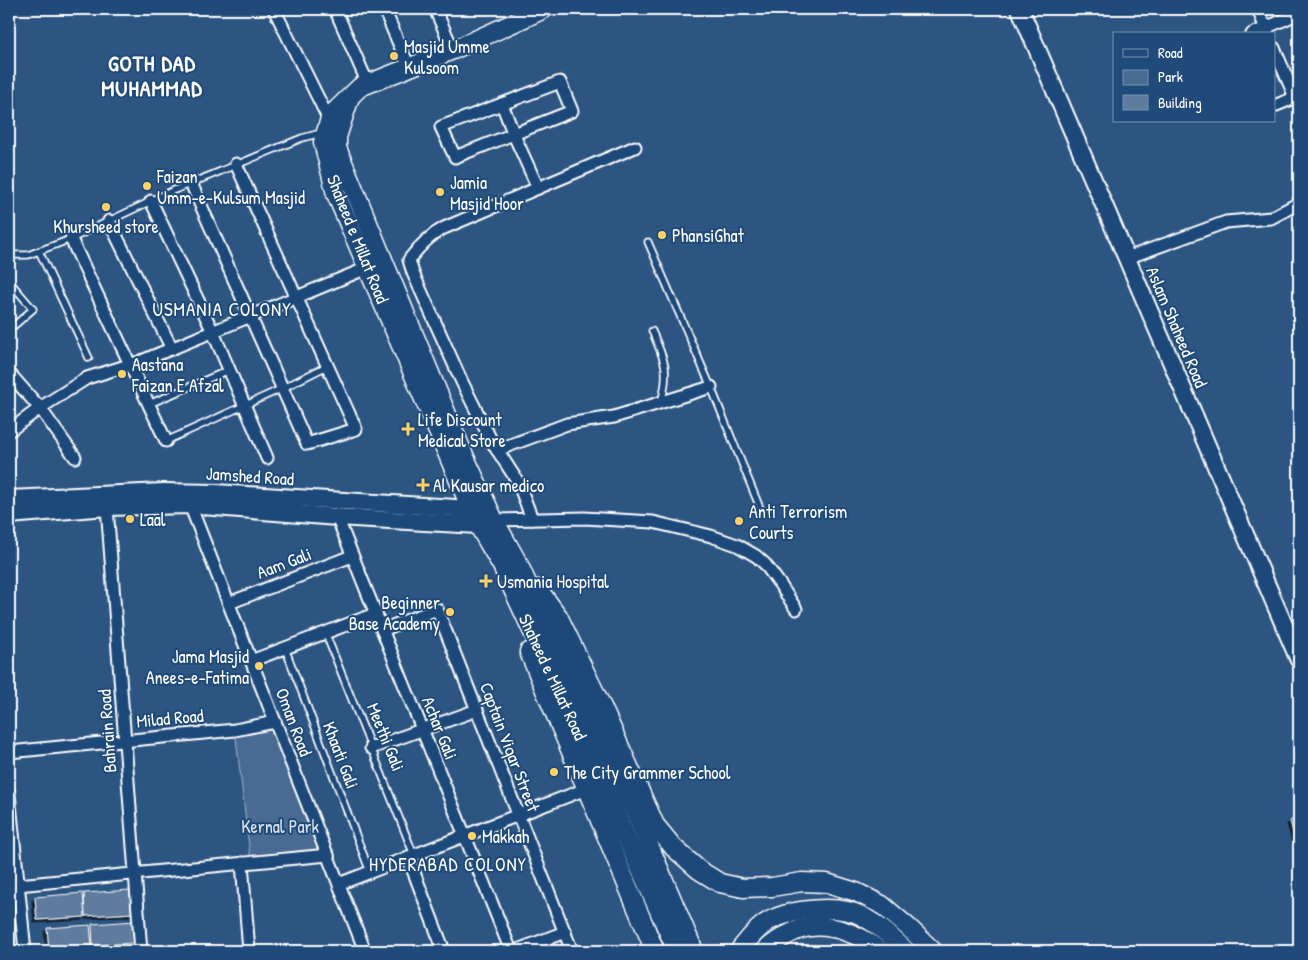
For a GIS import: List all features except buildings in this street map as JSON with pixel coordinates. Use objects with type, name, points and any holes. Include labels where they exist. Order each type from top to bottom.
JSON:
[{"type":"main road","points":[[328,126],[331,115],[360,87],[452,50],[544,9]]},
{"type":"main road","name":"Aslam Shaheed Road","points":[[1020,9],[1299,660]]},
{"type":"main road","name":"Shaheed e Millat Road","points":[[350,97],[337,137],[337,148],[462,451],[483,517]]},
{"type":"main road","name":"Shaheed e Millat Road","points":[[328,126],[323,142],[336,194],[368,268],[483,517]]},
{"type":"main road","name":"Jamshed Road","points":[[9,499],[164,492],[214,493],[483,517]]},
{"type":"main road","name":"Jamshed Road","points":[[9,515],[107,507],[190,505],[337,517],[483,517]]},
{"type":"main road","points":[[483,517],[510,565],[637,816],[694,951]]},
{"type":"main road","points":[[510,565],[497,581],[534,661],[655,951]]},
{"type":"main road","points":[[510,565],[558,616],[602,707],[646,808],[655,826],[674,848],[699,870],[720,882],[743,888],[772,887],[802,882],[827,883],[856,892],[882,905],[908,926],[933,951]]},
{"type":"main road","name":"Shaheed e Millat Road","points":[[510,565],[574,720],[677,951]]},
{"type":"main road","points":[[739,951],[750,938],[769,922],[816,908],[838,909],[860,915],[884,930],[906,951]]},
{"type":"main road","points":[[764,951],[775,942],[802,928],[822,927],[842,930],[869,942],[880,951]]},
{"type":"street","points":[[274,9],[328,126]]},
{"type":"street","points":[[335,9],[368,84]]},
{"type":"street","points":[[384,9],[409,67]]},
{"type":"street","points":[[435,9],[452,50]]},
{"type":"street","points":[[1258,9],[1267,31],[1299,13]]},
{"type":"street","points":[[1276,52],[1297,97],[1276,105]]},
{"type":"street","points":[[560,82],[572,111],[514,135],[455,157],[441,127],[560,82]]},
{"type":"street","points":[[502,104],[538,188]]},
{"type":"street","points":[[532,519],[518,482],[497,450],[462,382],[413,273],[409,260],[431,235],[444,228],[635,147]]},
{"type":"street","points":[[191,183],[252,316],[307,444],[356,429],[236,164]]},
{"type":"street","points":[[151,201],[213,332],[267,458]]},
{"type":"street","points":[[1127,258],[1226,222],[1271,218],[1299,203]]},
{"type":"street","points":[[109,221],[172,349]]},
{"type":"street","points":[[71,238],[166,441]]},
{"type":"street","points":[[9,431],[40,408],[87,378],[172,349],[384,260]]},
{"type":"street","points":[[9,373],[40,408],[75,457]]},
{"type":"street","points":[[497,450],[567,424],[614,417],[711,387]]},
{"type":"street","name":"Oman Road","points":[[190,505],[365,951]]},
{"type":"street","name":"Bahrain Road","points":[[107,507],[141,951]]},
{"type":"street","name":"Achar Gali","points":[[337,517],[511,951]]},
{"type":"street","points":[[483,517],[532,519],[584,518],[653,522],[711,536],[737,545],[756,556],[774,576],[796,609]]},
{"type":"street","name":"Aam Gali","points":[[229,603],[352,556]]},
{"type":"street","name":"Captain Viqar Street","points":[[382,630],[437,609],[572,951]]},
{"type":"street","points":[[251,661],[375,614]]},
{"type":"street","points":[[371,748],[477,710]]},
{"type":"street","name":"Milad Road","points":[[9,752],[234,730],[275,722]]},
{"type":"street","points":[[339,884],[586,789]]},
{"type":"street","points":[[9,793],[15,893],[25,951]]},
{"type":"street","points":[[15,893],[135,873],[328,855]]},
{"type":"street","name":"Meethi Gali","points":[[411,856],[444,951]]},
{"type":"street","points":[[242,864],[249,951]]},
{"type":"street","points":[[515,951],[565,932]]},
{"type":"lane","points":[[9,255],[28,255],[39,251],[191,183],[328,126]]},
{"type":"lane","points":[[648,242],[711,387],[760,508]]},
{"type":"lane","points":[[39,251],[89,358]]},
{"type":"lane","points":[[9,281],[33,309],[9,329]]},
{"type":"lane","points":[[652,331],[666,370],[665,388],[661,403]]},
{"type":"lane","points":[[166,441],[328,366]]},
{"type":"lane","points":[[149,404],[229,370]]},
{"type":"lane","name":"Meethi Gali","points":[[325,632],[411,856]]},
{"type":"lane","name":"Khaati Gali","points":[[285,648],[370,872]]},
{"type":"green space","name":"Kernal Park","points":[[275,722],[328,855],[251,863],[235,730]]},
{"type":"place","name":"Masjid Umme Kulsoom","points":[[394,56]]},
{"type":"place","name":"Faizan Umm-e-Kulsum Masjid","points":[[147,186]]},
{"type":"place","name":"Jamia Masjid Hoor","points":[[440,192]]},
{"type":"place","name":"Khursheed store","points":[[106,207]]},
{"type":"place","name":"PhansiGhat","points":[[662,235]]},
{"type":"place","name":"Aastana Faizan E Afzal","points":[[122,374]]},
{"type":"place","name":"Life Discount Medical Store","points":[[408,429]]},
{"type":"place","name":"Al Kausar medico","points":[[423,485]]},
{"type":"place","name":"Laal","points":[[130,519]]},
{"type":"place","name":"Anti Terrorism Courts","points":[[739,521]]},
{"type":"place","name":"Usmania Hospital","points":[[486,581]]},
{"type":"place","name":"Beginner Base Academy","points":[[450,612]]},
{"type":"place","name":"Jama Masjid Anees-e-Fatima","points":[[259,666]]},
{"type":"place","name":"The City Grammer School","points":[[554,772]]},
{"type":"place","name":"Makkah","points":[[472,836]]},
{"type":"district","name":"GOTH DAD MUHAMMAD","points":[[152,76]]},
{"type":"district","name":"USMANIA COLONY","points":[[222,309]]},
{"type":"district","name":"HYDERABAD COLONY","points":[[448,864]]}]
